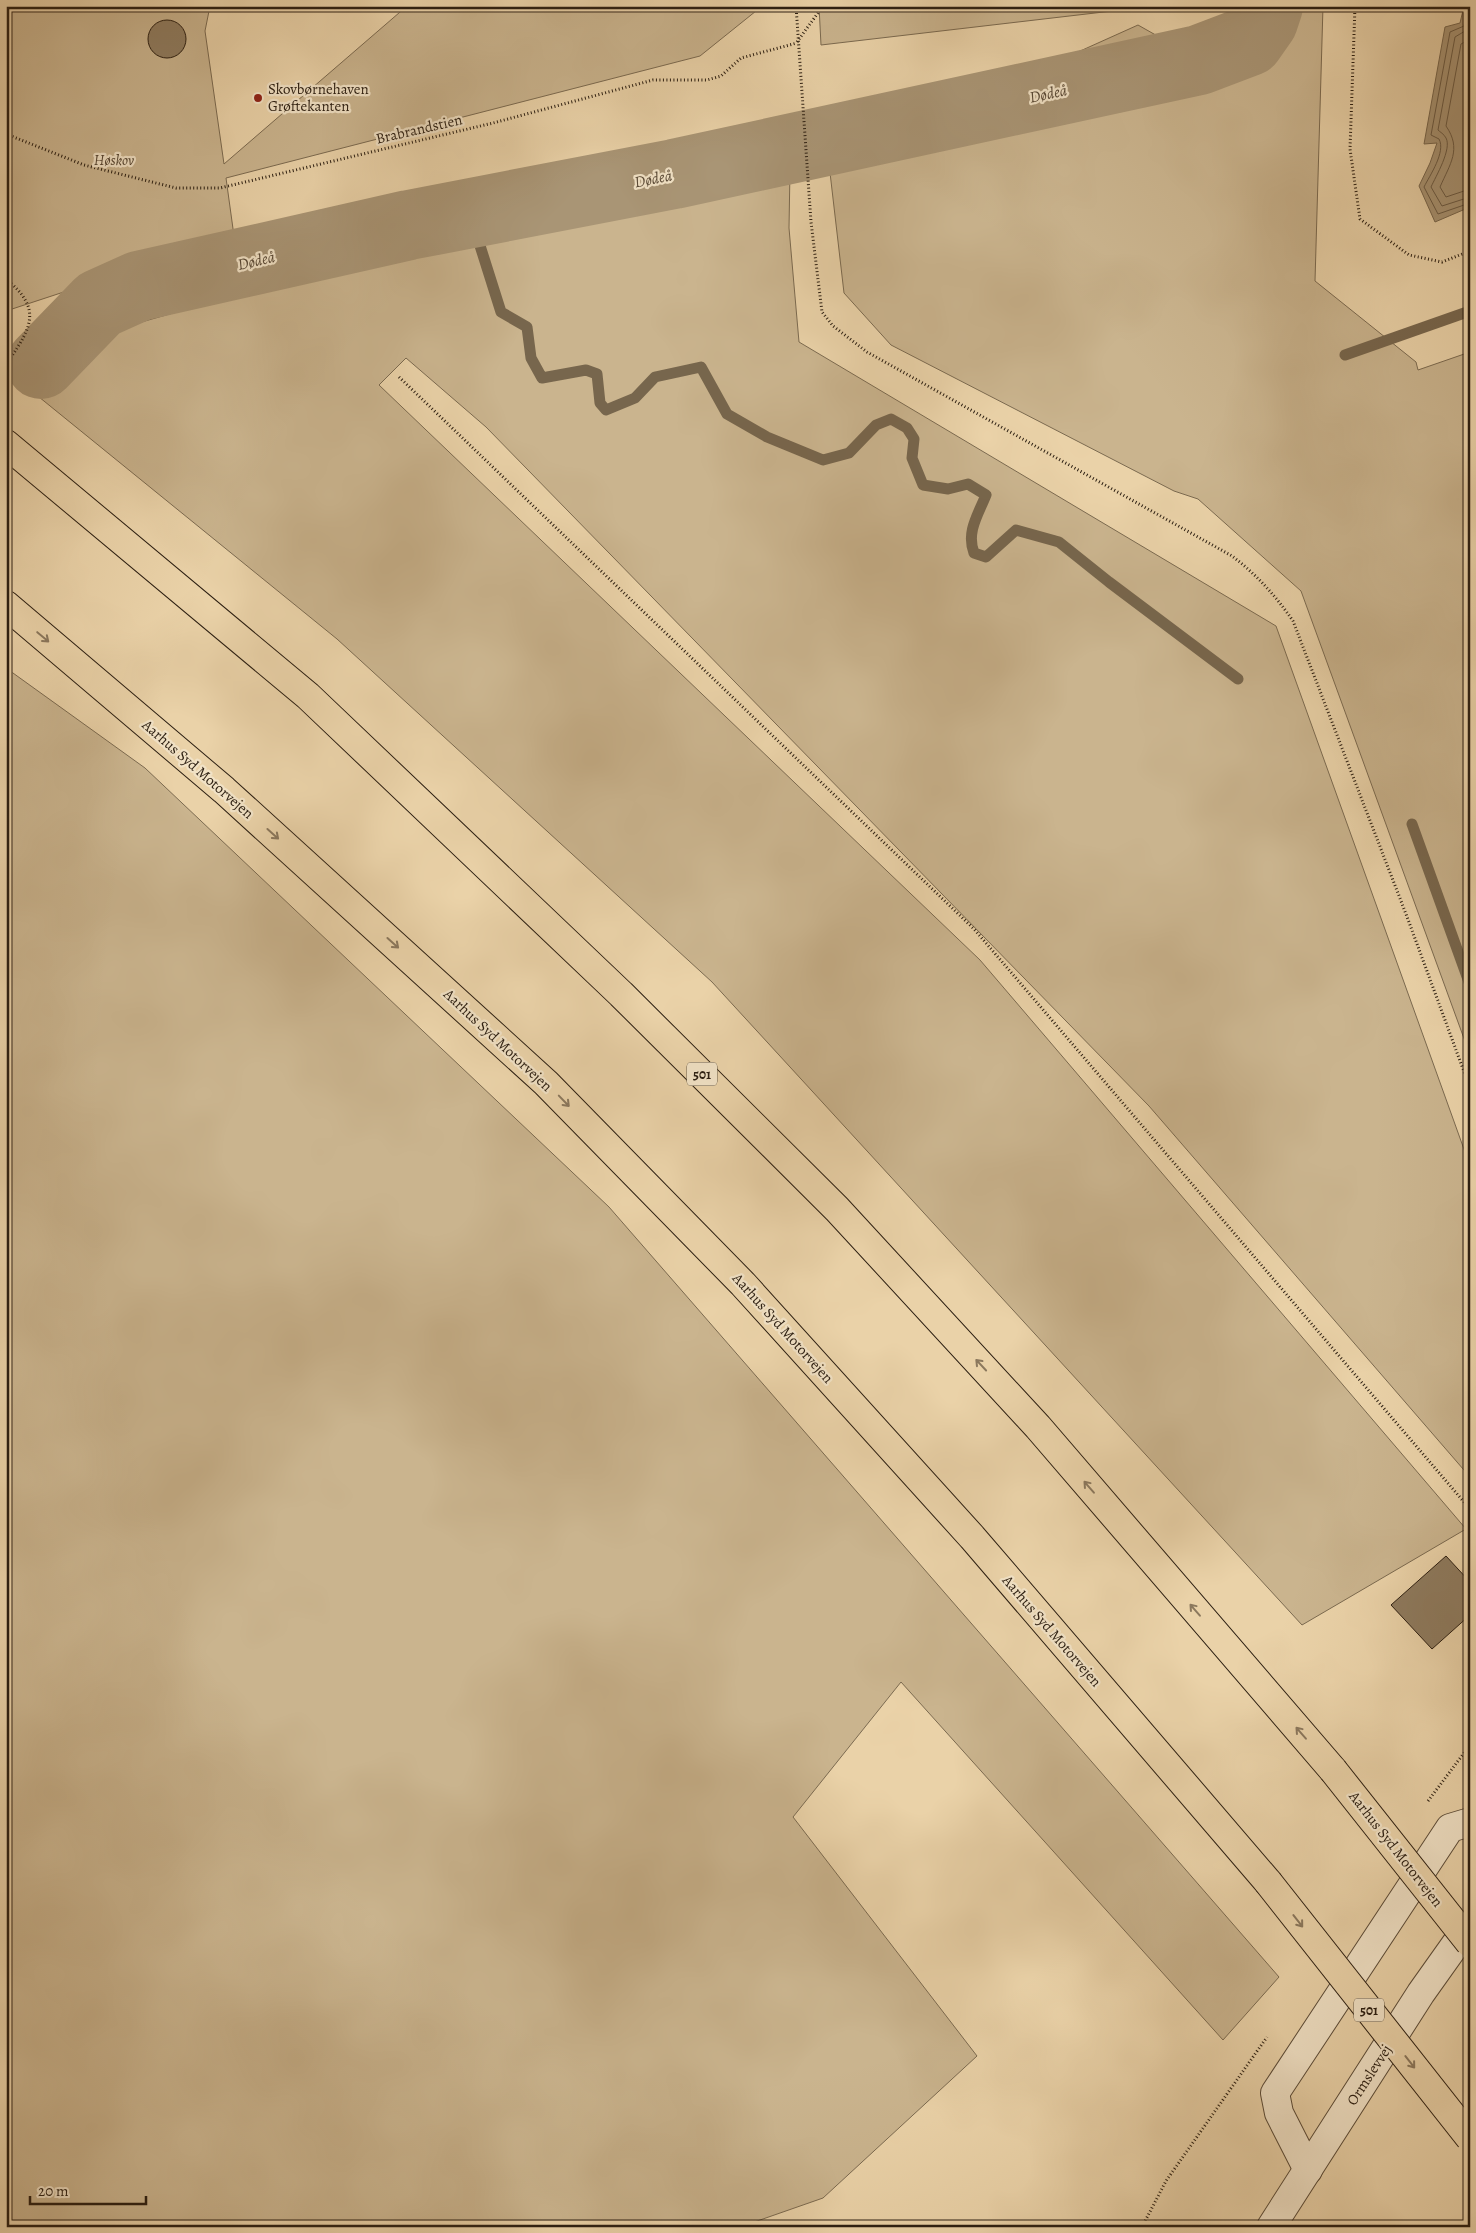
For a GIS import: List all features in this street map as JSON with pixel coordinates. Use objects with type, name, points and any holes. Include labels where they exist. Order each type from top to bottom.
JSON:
[{"type":"highway","name":"Aarhus Syd Motorvejen","points":[[6,444],[308,696],[621,994],[795,1167],[1038,1428],[1333,1770],[1470,1943]]},
{"type":"highway","name":"Aarhus Syd Motorvejen","points":[[6,605],[224,790],[546,1082],[743,1284],[965,1529],[1268,1882],[1470,2138]]},
{"type":"street","points":[[1308,2170],[1279,2113],[1275,2093],[1450,1828],[1470,1822]]},
{"type":"street","name":"Ormslevvej","points":[[1271,2227],[1421,1993],[1470,1924]]},
{"type":"path","points":[[796,6],[797,43],[812,222],[822,312],[833,326],[867,352],[1232,556],[1248,569],[1279,601],[1296,630],[1406,914],[1470,1088]]},
{"type":"path","points":[[797,43],[823,6]]},
{"type":"path","points":[[1355,6],[1350,149],[1360,219],[1409,255],[1442,262],[1470,251]]},
{"type":"path","name":"Brabrandstien","points":[[6,134],[84,165],[176,188],[220,188],[493,123],[653,80],[708,80],[721,76],[741,58],[797,43]]},
{"type":"path","points":[[6,279],[18,288],[29,304],[29,327],[24,340],[9,360]]},
{"type":"path","points":[[398,377],[974,929],[1470,1509]]},
{"type":"green space","name":"Høskov","points":[[6,6],[210,6],[205,31],[224,164],[407,6],[756,6],[756,11],[700,56],[226,178],[234,236],[6,311]]},
{"type":"green space","points":[[819,6],[1155,6],[821,45]]},
{"type":"green space","points":[[1278,6],[1323,6],[1315,281],[1416,362],[1418,370],[1470,352],[1470,1055],[1301,591],[1198,499],[1174,491],[891,345],[844,293],[829,164],[1138,25],[1221,72]]},
{"type":"green space","points":[[790,169],[789,228],[799,342],[1276,626],[1470,1166],[1470,1477],[1149,1106],[486,427],[406,358],[379,385],[980,960],[1466,1529],[1302,1625],[712,982],[337,639],[39,397],[82,339],[278,283]]},
{"type":"green space","points":[[6,668],[145,768],[609,1207],[1279,1977],[1223,2040],[901,1682],[793,1817],[977,2056],[823,2198],[740,2227],[6,2227]]},
{"type":"water","points":[[1464,6],[1470,6],[1470,207],[1435,222],[1419,186],[1437,143],[1424,144],[1445,27],[1460,23]]},
{"type":"building","points":[[167,20],[181,25],[186,39],[181,53],[167,58],[153,53],[148,39],[153,25]]},
{"type":"building","points":[[1446,1556],[1470,1582],[1470,1615],[1432,1649],[1391,1605]]},
{"type":"waterway","name":"Dødeå","points":[[41,364],[99,304],[139,286],[409,225],[674,174],[1199,60],[1249,41],[1263,21],[1268,6]]},
{"type":"waterway","points":[[470,214],[501,312],[527,327],[531,358],[542,378],[586,370],[597,374],[600,403],[606,410],[635,398],[655,377],[701,367],[727,414],[767,437],[823,460],[849,453],[876,425],[891,419],[907,428],[914,439],[912,458],[923,485],[948,489],[968,484],[986,495],[972,531],[971,538],[974,553],[986,557],[1016,530],[1059,542],[1238,679]]},
{"type":"waterway","points":[[1345,355],[1470,311]]},
{"type":"waterway","points":[[1412,824],[1470,985]]},
{"type":"place","name":"Skovbørnehaven Grøftekanten","points":[[258,98]]}]
